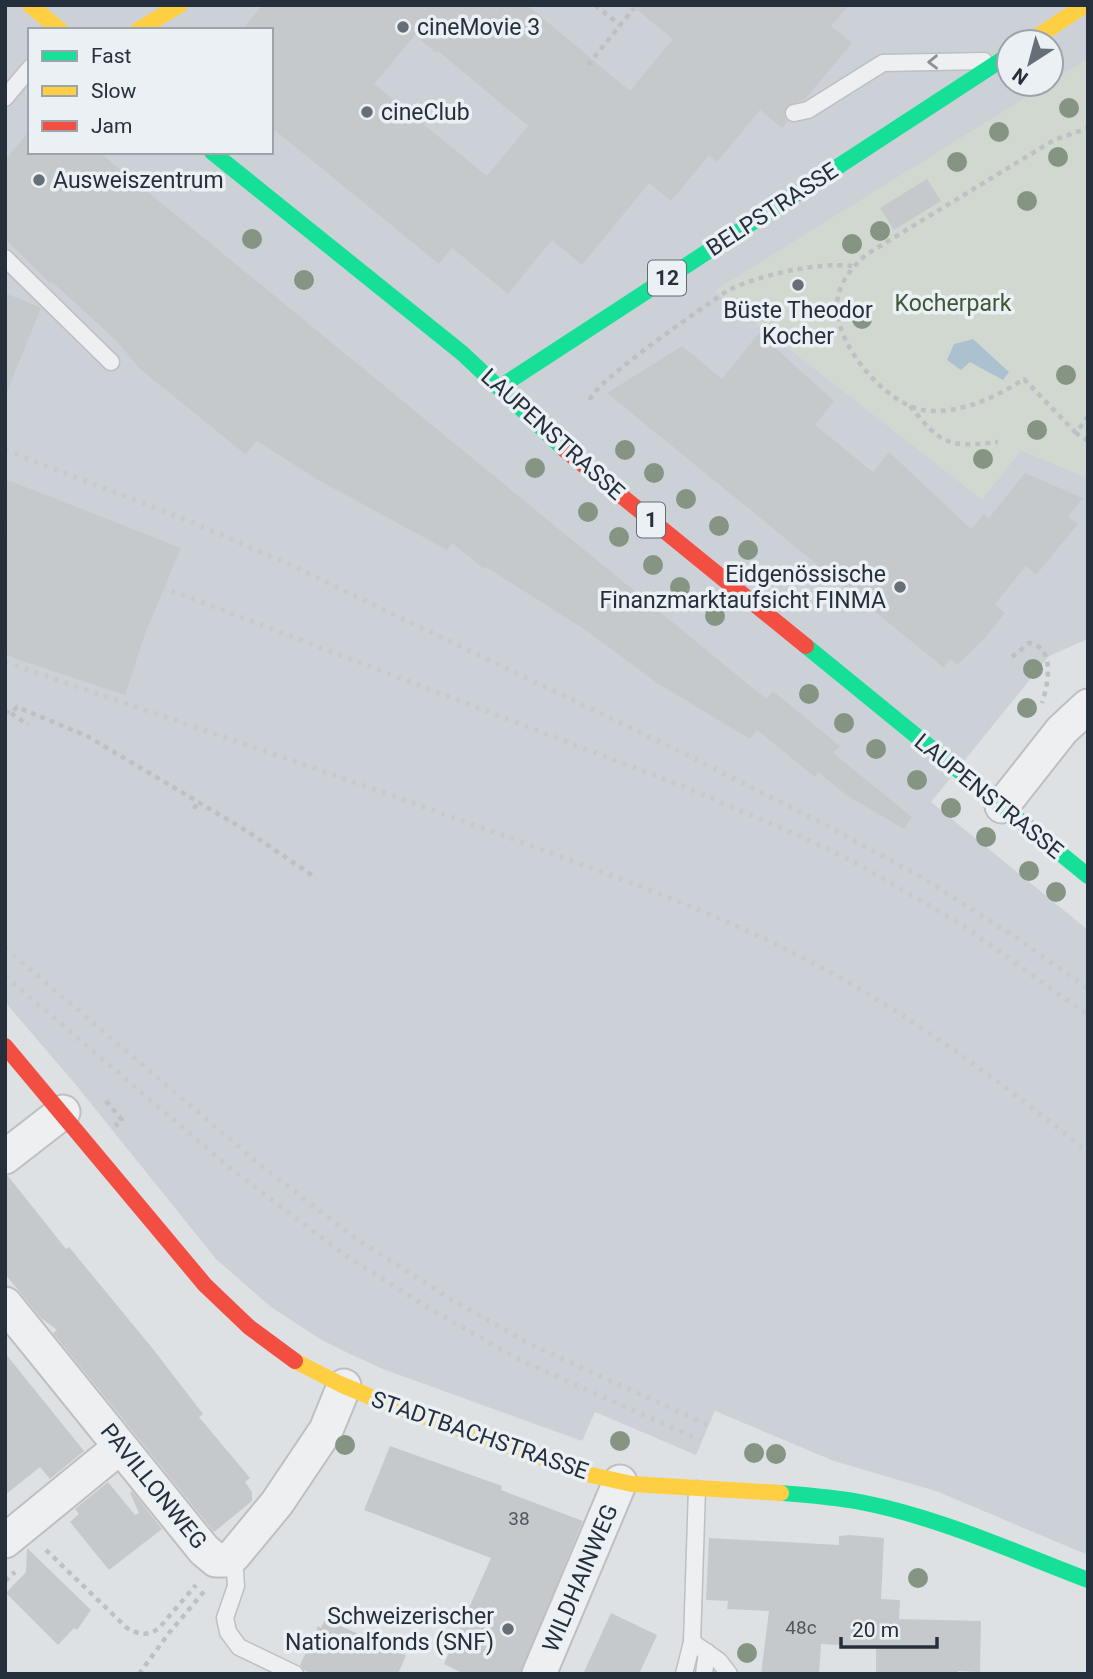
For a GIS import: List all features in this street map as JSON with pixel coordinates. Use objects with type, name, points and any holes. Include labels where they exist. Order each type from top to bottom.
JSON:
[{"type":"main road","points":[[30,5],[58,28]]},
{"type":"main road","points":[[141,28],[180,5]]},
{"type":"main road","points":[[1050,28],[1085,5]]},
{"type":"main road","name":"BELPSTRASSE","points":[[500,387],[995,65]]},
{"type":"main road","name":"LAUPENSTRASSE","points":[[214,154],[462,352],[568,452],[1088,876]]},
{"type":"main road","name":"STADTBACHSTRASSE","points":[[5,1046],[218,1300],[256,1333],[297,1363],[344,1387],[563,1466],[620,1482],[822,1496],[862,1502],[931,1521],[1088,1580]]},
{"type":"street","points":[[1002,806],[1062,730],[1088,706]]},
{"type":"street","points":[[5,1157],[63,1112]]},
{"type":"street","name":"PAVILLONWEG","points":[[5,1304],[220,1567],[277,1503],[326,1430],[344,1387]]},
{"type":"street","points":[[10,1556],[120,1447]]},
{"type":"street","name":"WILDHAINWEG","points":[[539,1674],[620,1482]]},
{"type":"lane","points":[[794,113],[808,110],[883,63],[995,58]]},
{"type":"lane","points":[[5,98],[28,70]]},
{"type":"lane","points":[[5,258],[111,362]]},
{"type":"lane","points":[[684,1674],[692,1642],[697,1488]]},
{"type":"lane","points":[[220,1567],[236,1586],[226,1612],[228,1632],[239,1647],[295,1674]]},
{"type":"lane","points":[[692,1642],[719,1661],[729,1674]]},
{"type":"lane","points":[[704,1674],[707,1652]]},
{"type":"path","points":[[595,5],[620,25]]},
{"type":"path","points":[[588,65],[634,8]]},
{"type":"path","points":[[1088,128],[1054,140],[867,254],[852,266],[839,292],[837,306],[841,329],[865,370],[883,389],[909,405],[922,410],[951,410],[993,396],[1024,379],[1076,433],[1088,441]]},
{"type":"path","points":[[590,400],[597,388],[647,348],[727,291],[765,275],[839,265],[852,266]]},
{"type":"path","points":[[909,405],[933,434],[950,443],[974,445],[998,442]]},
{"type":"path","points":[[1076,433],[1088,416]]},
{"type":"path","points":[[1012,657],[1029,643],[1038,645],[1045,654],[1047,683],[1038,711]]},
{"type":"path","points":[[28,725],[8,712],[17,706],[87,736],[196,806],[247,831],[316,878]]},
{"type":"path","points":[[106,1101],[120,1118]]},
{"type":"path","points":[[40,1549],[48,1550],[127,1628],[140,1634],[152,1633],[159,1628],[220,1567]]},
{"type":"path","points":[[5,1581],[10,1556]]},
{"type":"path","points":[[139,1674],[220,1567]]},
{"type":"shaded area","points":[[5,5],[1088,5],[1088,59],[1065,73],[1065,28],[995,28],[995,98],[1025,98],[715,291],[982,499],[1021,450],[1088,478],[1088,639],[1049,656],[931,802],[1088,930],[1088,1555],[936,1491],[834,1461],[715,1411],[696,1455],[595,1412],[582,1441],[383,1369],[352,1355],[320,1339],[271,1307],[216,1259],[76,1085],[5,1002]]},
{"type":"green space","name":"Kocherpark","points":[[1088,59],[1088,478],[1021,450],[982,499],[715,291],[1025,98],[1065,98],[1065,73]]},
{"type":"water","points":[[973,339],[1009,372],[1003,380],[970,362],[961,370],[947,360],[954,344]]},
{"type":"building","points":[[262,5],[527,5],[630,91],[673,39],[631,5],[849,5],[831,26],[852,43],[805,99],[787,106],[784,115],[788,121],[782,128],[760,110],[717,162],[709,155],[671,201],[649,183],[582,265],[552,240],[508,294],[452,248],[439,264],[273,129],[273,28],[244,28]],"holes":[[[415,35],[436,53],[438,51],[528,126],[487,176],[374,84]]]},
{"type":"building","points":[[28,132],[28,154],[101,154],[766,699],[773,691],[840,746],[833,753],[912,817],[904,829],[846,795],[818,772],[815,777],[757,730],[750,739],[657,683],[587,631],[486,567],[484,569],[452,543],[447,550],[320,481],[257,441],[245,454],[140,369],[116,340],[52,282],[51,284],[5,239],[5,160]]},
{"type":"building","points":[[927,179],[941,201],[894,230],[880,208]]},
{"type":"building","points":[[5,293],[41,308],[6,394],[5,394]]},
{"type":"building","points":[[759,333],[834,401],[815,425],[873,472],[889,452],[971,529],[984,514],[989,518],[1025,473],[1083,498],[1068,517],[1078,524],[1036,575],[1026,566],[995,604],[1005,613],[985,638],[957,665],[950,659],[944,668],[607,393],[682,346],[722,379]]},
{"type":"building","points":[[5,479],[181,548],[146,631],[125,695],[5,655]]},
{"type":"building","points":[[5,1176],[8,1176],[66,1249],[69,1247],[153,1349],[203,1414],[199,1417],[250,1478],[245,1482],[252,1492],[252,1501],[214,1532],[53,1333],[57,1330],[41,1318],[5,1274]]},
{"type":"building","points":[[5,1353],[84,1451],[50,1479],[40,1467],[5,1495]]},
{"type":"building","points":[[390,1446],[502,1486],[501,1490],[583,1521],[520,1674],[464,1674],[444,1664],[491,1558],[364,1510]]},
{"type":"building","points":[[108,1482],[135,1515],[139,1513],[130,1493],[132,1491],[162,1529],[109,1570],[70,1522],[79,1514],[75,1509]]},
{"type":"building","points":[[839,1536],[884,1538],[881,1599],[900,1600],[899,1619],[981,1621],[980,1672],[876,1674],[876,1647],[821,1644],[819,1674],[761,1674],[769,1611],[727,1609],[728,1601],[706,1600],[709,1538],[839,1545]]},
{"type":"building","points":[[27,1548],[91,1610],[77,1630],[74,1628],[58,1645],[6,1593],[26,1572]]},
{"type":"building","points":[[611,1613],[657,1635],[639,1674],[583,1674]]},
{"type":"building","points":[[325,1619],[406,1655],[398,1674],[313,1674],[304,1670],[300,1665],[318,1626],[321,1628]]},
{"type":"railway","points":[[5,450],[187,520],[295,567],[683,753],[826,825],[921,877],[1088,988]]},
{"type":"railway","points":[[5,527],[685,787],[807,839],[860,865],[964,926],[1088,1015]]},
{"type":"railway","points":[[5,662],[510,838],[676,901],[758,936],[837,976],[903,1016],[997,1081],[1088,1152]]},
{"type":"railway","points":[[5,948],[265,1169],[355,1238],[452,1300],[532,1345],[708,1425]]},
{"type":"railway","points":[[5,976],[230,1168],[345,1255],[430,1309],[522,1361],[700,1440]]},
{"type":"traffic: fast","points":[[500,387],[995,64]]},
{"type":"traffic: fast","points":[[214,154],[462,353],[565,450]]},
{"type":"traffic: fast","points":[[806,646],[1088,876]]},
{"type":"traffic: fast","points":[[781,1493],[850,1500],[919,1517],[976,1536],[1088,1580]]},
{"type":"traffic: slow","points":[[30,5],[58,28]]},
{"type":"traffic: slow","points":[[141,28],[180,5]]},
{"type":"traffic: slow","points":[[1050,28],[1085,5]]},
{"type":"traffic: slow","points":[[295,1361],[383,1402],[591,1475],[632,1484],[781,1493]]},
{"type":"traffic: jam","points":[[565,450],[806,646]]},
{"type":"traffic: jam","points":[[5,1046],[205,1285],[249,1327],[295,1361]]},
{"type":"place","name":"cineMovie 3","points":[[403,27]]},
{"type":"place","name":"cineClub","points":[[367,112]]},
{"type":"place","name":"Ausweiszentrum","points":[[39,180]]},
{"type":"place","name":"Büste Theodor Kocher","points":[[798,285]]},
{"type":"place","name":"Eidgenössische Finanzmarktaufsicht FINMA","points":[[900,587]]},
{"type":"place","name":"Schweizerischer Nationalfonds (SNF)","points":[[508,1629]]}]
